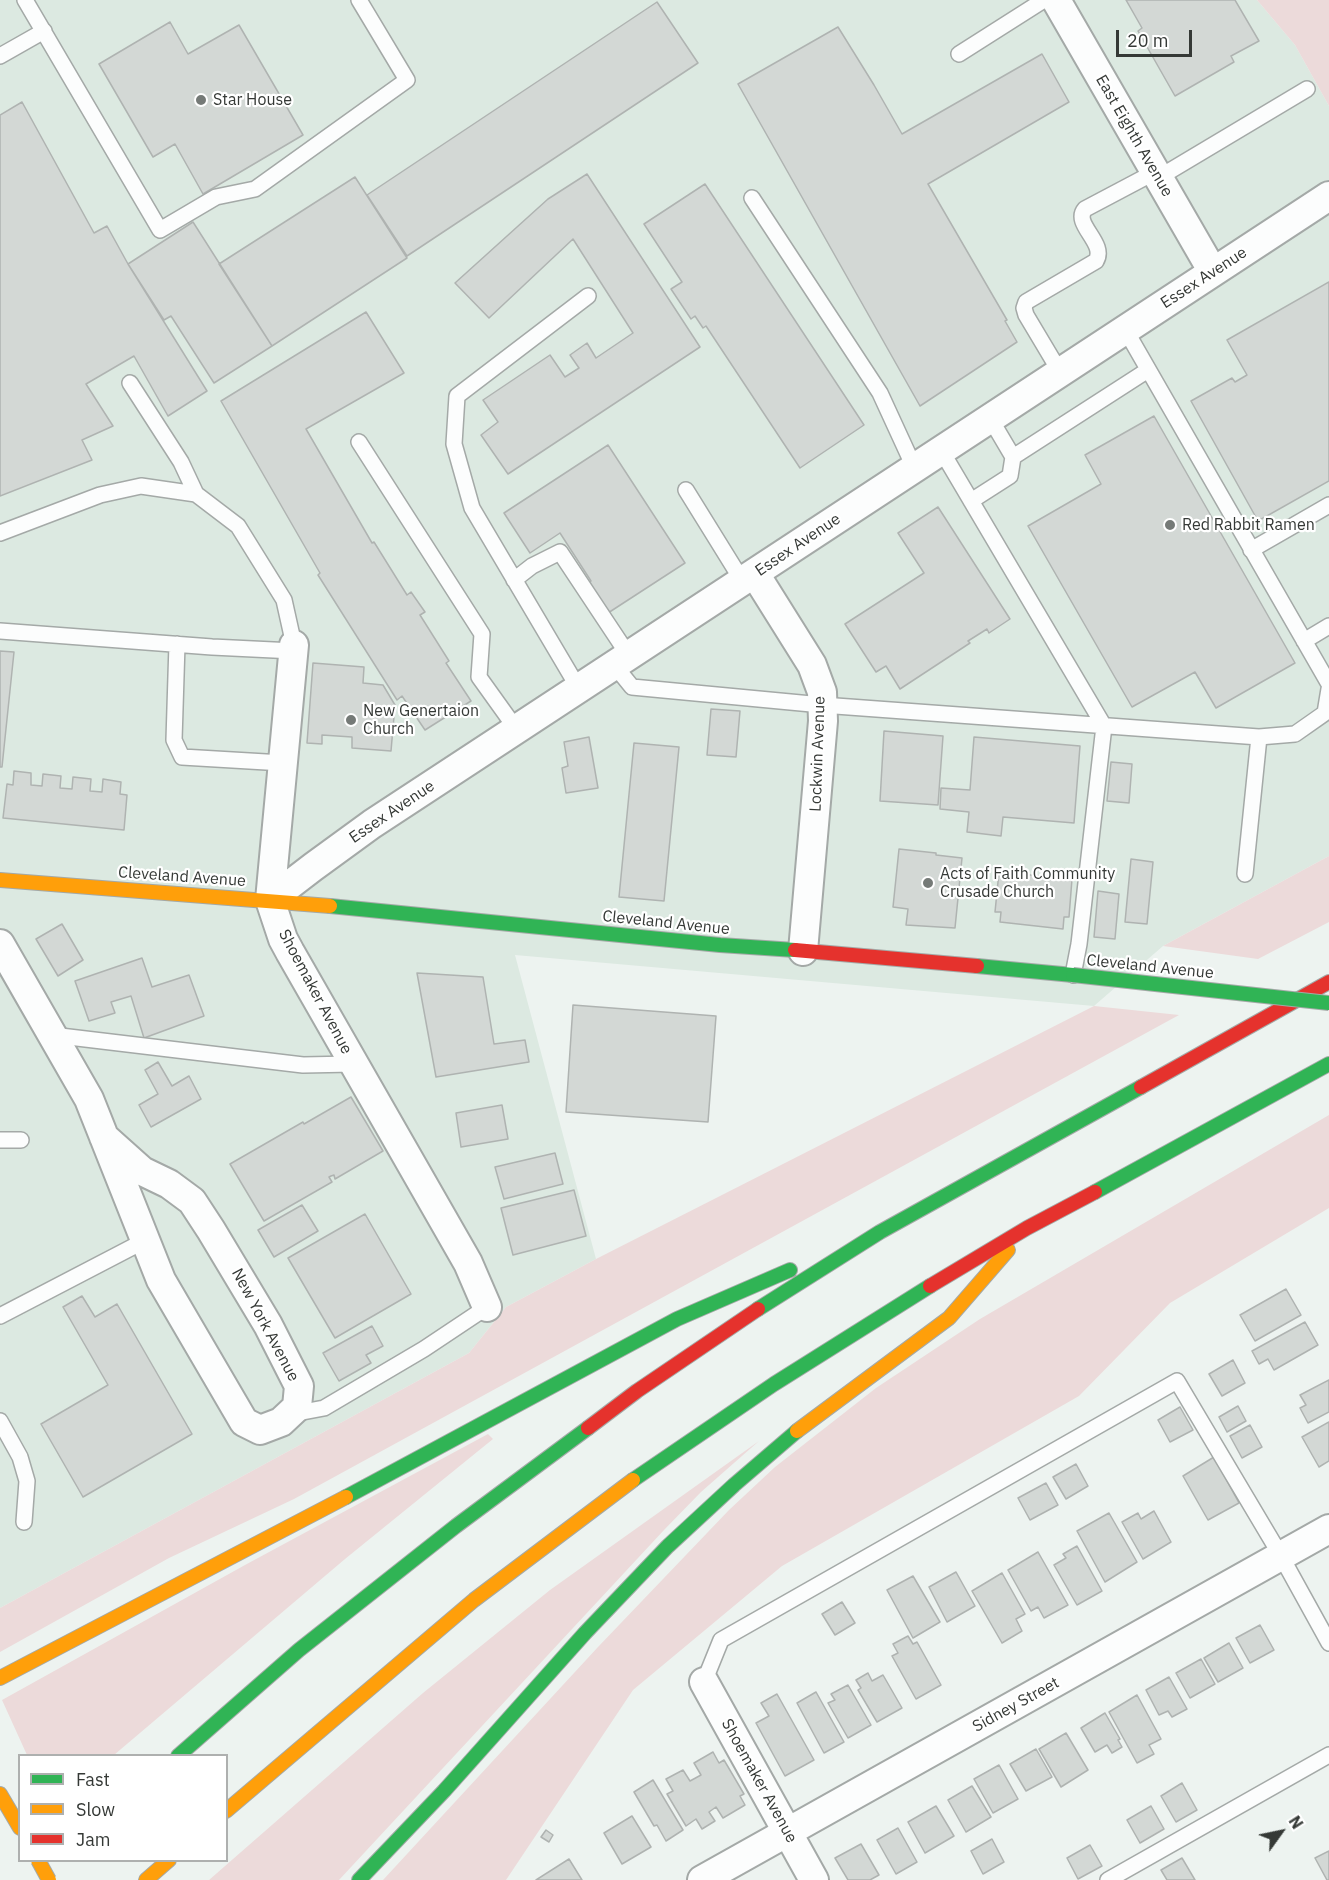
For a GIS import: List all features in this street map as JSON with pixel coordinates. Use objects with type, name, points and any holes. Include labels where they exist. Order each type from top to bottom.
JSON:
[{"type":"main road","name":"Cleveland Avenue","points":[[0,880],[270,900],[720,945],[1073,975],[1329,1003]]},
{"type":"main road","points":[[179,1754],[299,1650],[456,1526],[638,1391],[788,1289],[879,1232],[1329,982]]},
{"type":"main road","points":[[228,1809],[474,1600],[613,1494],[774,1384],[892,1309],[1028,1228],[1329,1064]]},
{"type":"main road","points":[[359,1880],[444,1791],[585,1633],[668,1546],[811,1419],[949,1318],[1028,1228]]},
{"type":"main road","points":[[0,1678],[374,1482],[677,1319],[879,1232]]},
{"type":"main road","points":[[0,1794],[18,1825]]},
{"type":"main road","points":[[39,1862],[49,1880]]},
{"type":"main road","points":[[36,1880],[56,1862]]},
{"type":"main road","points":[[146,1880],[167,1862]]},
{"type":"street","name":"East Eighth Avenue","points":[[1056,0],[1213,272]]},
{"type":"street","name":"Essex Avenue","points":[[270,900],[372,825],[1329,196]]},
{"type":"street","name":"Lockwin Avenue","points":[[749,578],[812,665],[822,692],[817,801],[803,951]]},
{"type":"street","name":"Shoemaker Avenue","points":[[294,648],[270,900],[283,939],[468,1263],[487,1307]]},
{"type":"street","name":"New York Avenue","points":[[0,944],[89,1099],[104,1137],[146,1240],[161,1280],[244,1422],[260,1430],[281,1422],[297,1407],[298,1386],[268,1325],[199,1211],[192,1201],[169,1185],[141,1171],[104,1137]]},
{"type":"street","name":"Sidney Street","points":[[702,1880],[1329,1529]]},
{"type":"street","name":"Shoemaker Avenue","points":[[704,1682],[814,1880]]},
{"type":"lane","points":[[25,0],[160,230],[216,197],[255,189],[407,80],[359,0]]},
{"type":"lane","points":[[959,54],[1044,0]]},
{"type":"lane","points":[[0,56],[44,31]]},
{"type":"lane","points":[[1060,372],[1024,308],[1026,302],[1096,261],[1099,256],[1098,250],[1081,219],[1085,209],[1157,175],[1307,89]]},
{"type":"lane","points":[[752,198],[880,393],[914,467]]},
{"type":"lane","points":[[579,689],[472,508],[454,444],[457,396],[588,296]]},
{"type":"lane","points":[[1125,329],[1329,684]]},
{"type":"lane","points":[[1013,457],[1148,370]]},
{"type":"lane","points":[[0,631],[177,644],[294,648],[284,600],[238,526],[196,494],[181,462],[129,383]]},
{"type":"lane","points":[[971,501],[1010,476],[1013,457],[990,418]]},
{"type":"lane","points":[[359,442],[482,634],[479,677],[517,730]]},
{"type":"lane","points":[[941,450],[1104,726],[1073,975]]},
{"type":"lane","points":[[0,533],[100,495],[141,486],[196,494]]},
{"type":"lane","points":[[686,490],[749,578]]},
{"type":"lane","points":[[1251,550],[1329,504]]},
{"type":"lane","points":[[514,580],[532,566],[560,552],[622,661],[632,687],[822,705],[1258,737],[1295,734],[1327,715],[1329,689]]},
{"type":"lane","points":[[1304,641],[1329,626]]},
{"type":"lane","points":[[177,644],[174,740],[182,757],[283,763]]},
{"type":"lane","points":[[1245,874],[1258,737]]},
{"type":"lane","points":[[52,1035],[303,1065],[353,1064]]},
{"type":"lane","points":[[0,1140],[21,1140]]},
{"type":"lane","points":[[0,1316],[146,1240]]},
{"type":"lane","points":[[289,1414],[324,1408],[424,1349],[487,1307]]},
{"type":"lane","points":[[704,1682],[721,1640],[1177,1380],[1281,1556],[1329,1643]]},
{"type":"lane","points":[[0,1421],[20,1457],[27,1481],[24,1522]]},
{"type":"lane","points":[[1108,1880],[1329,1755]]},
{"type":"shaded area","points":[[0,0],[1257,0],[1295,45],[1329,106],[1329,856],[1163,946],[1094,1006],[515,955],[596,1259],[506,1307],[469,1353],[0,1608]]},
{"type":"shaded area","points":[[1257,0],[1329,0],[1329,106],[1295,45]]},
{"type":"shaded area","points":[[1329,856],[1329,922],[1258,959],[1163,946]]},
{"type":"shaded area","points":[[1094,1006],[1179,1015],[294,1499],[169,1558],[0,1652],[0,1608],[469,1353],[506,1307]]},
{"type":"shaded area","points":[[1329,1115],[1329,1208],[1170,1303],[1079,1396],[782,1566],[633,1690],[506,1880],[383,1880],[598,1647],[729,1510],[775,1467],[876,1388],[980,1319]]},
{"type":"shaded area","points":[[488,1434],[493,1439],[345,1559],[115,1754],[27,1754],[2,1700]]},
{"type":"shaded area","points":[[759,1441],[701,1492],[664,1530],[339,1880],[209,1880],[423,1693],[550,1590]]},
{"type":"building","points":[[1126,0],[1235,0],[1259,41],[1231,56],[1234,62],[1175,96],[1138,31],[1142,28]]},
{"type":"building","points":[[657,2],[698,63],[407,256],[367,195]]},
{"type":"building","name":"Star House","points":[[170,22],[188,54],[239,25],[303,135],[203,194],[175,144],[153,157],[99,64]]},
{"type":"building","points":[[838,27],[902,134],[1042,54],[1069,102],[928,184],[1007,320],[1005,321],[1017,342],[920,406],[738,84]]},
{"type":"building","points":[[22,102],[94,233],[107,226],[207,391],[168,416],[134,356],[86,384],[113,426],[82,440],[92,460],[0,496],[0,115]]},
{"type":"building","points":[[587,174],[700,347],[508,474],[481,435],[498,422],[483,400],[550,355],[565,377],[579,368],[570,355],[587,343],[596,358],[633,333],[573,239],[489,318],[455,283],[548,199]]},
{"type":"building","points":[[355,177],[407,258],[272,346],[219,264]]},
{"type":"building","points":[[705,184],[864,425],[800,468],[706,326],[703,328],[695,316],[691,319],[671,289],[682,282],[644,224]]},
{"type":"building","points":[[193,222],[272,346],[214,383],[171,316],[164,320],[128,264]]},
{"type":"building","points":[[1329,282],[1329,481],[1258,521],[1191,401],[1232,378],[1235,382],[1247,375],[1227,340]]},
{"type":"building","points":[[366,312],[404,373],[306,429],[372,543],[374,542],[407,595],[411,592],[425,612],[420,615],[449,661],[446,663],[471,701],[425,730],[402,696],[397,700],[318,575],[320,573],[221,401]]},
{"type":"building","points":[[1154,416],[1295,663],[1216,708],[1195,672],[1132,707],[1028,526],[1101,484],[1085,455]]},
{"type":"building","points":[[608,445],[685,563],[608,613],[589,582],[591,581],[560,533],[530,553],[504,513]]},
{"type":"building","points":[[938,507],[1010,619],[989,633],[987,629],[968,641],[970,643],[900,689],[886,666],[876,672],[845,624],[924,573],[898,533]]},
{"type":"building","points":[[0,651],[14,652],[2,767],[0,767]]},
{"type":"building","name":"New Genertaion Church","points":[[313,663],[364,667],[363,683],[383,685],[395,705],[391,751],[352,748],[352,737],[322,735],[322,744],[307,743]]},
{"type":"building","points":[[711,709],[740,711],[736,757],[707,755]]},
{"type":"building","points":[[884,731],[943,736],[938,805],[880,801]]},
{"type":"building","points":[[589,737],[598,788],[566,793],[562,768],[568,766],[564,742]]},
{"type":"building","points":[[974,737],[1080,746],[1074,823],[1003,817],[1001,836],[967,832],[969,812],[940,809],[941,788],[970,790]]},
{"type":"building","points":[[634,743],[679,747],[664,901],[619,897]]},
{"type":"building","points":[[1111,762],[1132,764],[1129,803],[1107,801]]},
{"type":"building","points":[[14,771],[31,773],[31,785],[42,786],[43,774],[61,776],[60,788],[72,789],[73,777],[91,779],[90,791],[102,792],[103,779],[121,782],[120,794],[127,795],[124,830],[3,818],[7,784],[13,785]]},
{"type":"building","name":"Acts of Faith Community Crusade Church","points":[[899,849],[962,858],[955,928],[906,925],[908,909],[893,907]]},
{"type":"building","points":[[1131,859],[1153,862],[1147,924],[1125,922]]},
{"type":"building","points":[[999,872],[1072,879],[1069,917],[1064,917],[1063,929],[1000,922],[1001,912],[995,912]]},
{"type":"building","points":[[1098,891],[1119,894],[1115,939],[1094,937]]},
{"type":"building","points":[[62,924],[83,960],[58,976],[36,939]]},
{"type":"building","points":[[142,958],[152,987],[189,975],[204,1016],[144,1038],[131,996],[111,1002],[115,1013],[89,1021],[75,981]]},
{"type":"building","points":[[417,973],[483,977],[494,1044],[525,1040],[529,1062],[436,1077]]},
{"type":"building","points":[[573,1005],[716,1016],[708,1122],[566,1112]]},
{"type":"building","points":[[158,1062],[172,1086],[189,1076],[201,1099],[151,1127],[139,1105],[158,1094],[145,1070]]},
{"type":"building","points":[[351,1097],[383,1151],[335,1179],[334,1175],[329,1177],[332,1182],[264,1221],[230,1164]]},
{"type":"building","points":[[502,1105],[508,1139],[461,1147],[456,1113]]},
{"type":"building","points":[[555,1153],[563,1184],[504,1199],[495,1167]]},
{"type":"building","points":[[574,1190],[586,1236],[513,1255],[501,1208]]},
{"type":"building","points":[[302,1205],[318,1231],[274,1257],[258,1230]]},
{"type":"building","points":[[365,1214],[411,1294],[335,1338],[288,1258]]},
{"type":"building","points":[[1286,1289],[1301,1315],[1255,1341],[1240,1315]]},
{"type":"building","points":[[82,1296],[95,1317],[117,1304],[192,1434],[83,1497],[41,1424],[108,1385],[63,1307]]},
{"type":"building","points":[[1305,1322],[1318,1345],[1274,1370],[1268,1359],[1259,1364],[1252,1351]]},
{"type":"building","points":[[372,1326],[383,1346],[366,1355],[371,1363],[339,1381],[323,1353]]},
{"type":"building","points":[[1233,1360],[1245,1383],[1222,1396],[1209,1374]]},
{"type":"building","points":[[1329,1380],[1329,1412],[1308,1423],[1300,1408],[1306,1405],[1300,1395]]},
{"type":"building","points":[[1238,1406],[1246,1421],[1227,1432],[1219,1417]]},
{"type":"building","points":[[1180,1407],[1193,1430],[1170,1442],[1158,1420]]},
{"type":"building","points":[[1329,1422],[1329,1461],[1319,1467],[1302,1437]]},
{"type":"building","points":[[1250,1425],[1262,1447],[1242,1458],[1230,1436]]},
{"type":"building","points":[[1214,1457],[1239,1503],[1208,1520],[1183,1476]]},
{"type":"building","points":[[1076,1464],[1088,1486],[1066,1499],[1053,1477]]},
{"type":"building","points":[[1046,1483],[1058,1505],[1030,1520],[1018,1498]]},
{"type":"building","points":[[1154,1511],[1171,1542],[1143,1559],[1122,1522],[1138,1513],[1141,1519]]},
{"type":"building","points":[[1109,1513],[1137,1562],[1105,1582],[1077,1531]]},
{"type":"building","points":[[1077,1546],[1102,1591],[1077,1605],[1054,1565],[1066,1558],[1063,1554]]},
{"type":"building","points":[[1038,1552],[1068,1605],[1044,1618],[1038,1607],[1031,1611],[1008,1570]]},
{"type":"building","points":[[956,1572],[975,1606],[947,1622],[929,1587]]},
{"type":"building","points":[[1002,1573],[1025,1614],[1016,1619],[1022,1631],[1002,1643],[972,1591]]},
{"type":"building","points":[[913,1576],[940,1622],[913,1638],[887,1590]]},
{"type":"building","points":[[842,1602],[855,1623],[835,1635],[822,1614]]},
{"type":"building","points":[[1260,1625],[1274,1650],[1250,1663],[1236,1638]]},
{"type":"building","points":[[908,1636],[913,1644],[917,1642],[941,1685],[916,1699],[892,1656],[898,1653],[893,1644]]},
{"type":"building","points":[[1229,1643],[1243,1668],[1218,1682],[1204,1658]]},
{"type":"building","points":[[1201,1659],[1215,1684],[1190,1698],[1176,1673]]},
{"type":"building","points":[[868,1673],[872,1681],[883,1675],[902,1708],[877,1722],[858,1690],[861,1688],[856,1680]]},
{"type":"building","points":[[1169,1677],[1187,1709],[1172,1717],[1168,1711],[1159,1715],[1146,1690]]},
{"type":"building","points":[[848,1685],[871,1725],[848,1738],[828,1703],[835,1700],[831,1694]]},
{"type":"building","points":[[816,1692],[844,1742],[824,1753],[797,1703]]},
{"type":"building","points":[[777,1694],[814,1760],[785,1776],[756,1723],[769,1716],[761,1703]]},
{"type":"building","points":[[1137,1695],[1161,1739],[1149,1745],[1154,1754],[1137,1763],[1109,1712]]},
{"type":"building","points":[[1105,1713],[1122,1747],[1112,1753],[1107,1745],[1095,1752],[1081,1728]]},
{"type":"building","points":[[1066,1733],[1088,1770],[1061,1787],[1039,1749]]},
{"type":"building","points":[[1036,1749],[1052,1777],[1026,1791],[1010,1764]]},
{"type":"building","points":[[713,1752],[719,1763],[724,1760],[744,1794],[740,1796],[745,1805],[723,1818],[716,1807],[709,1812],[715,1821],[702,1829],[696,1819],[686,1826],[667,1794],[673,1791],[666,1779],[683,1770],[690,1781],[701,1775],[694,1763]]},
{"type":"building","points":[[999,1765],[1018,1799],[993,1813],[974,1779]]},
{"type":"building","points":[[653,1780],[683,1830],[666,1841],[657,1825],[654,1826],[634,1792]]},
{"type":"building","points":[[1182,1783],[1197,1810],[1176,1822],[1161,1796]]},
{"type":"building","points":[[972,1786],[991,1817],[966,1832],[948,1800]]},
{"type":"building","points":[[936,1806],[954,1836],[925,1853],[908,1822]]},
{"type":"building","points":[[1151,1806],[1164,1829],[1140,1843],[1127,1820]]},
{"type":"building","points":[[632,1816],[651,1847],[622,1864],[604,1833]]},
{"type":"building","points":[[898,1828],[917,1862],[896,1874],[877,1840]]},
{"type":"building","points":[[546,1830],[553,1835],[549,1842],[541,1837]]},
{"type":"building","points":[[992,1839],[1004,1862],[983,1874],[971,1851]]},
{"type":"building","points":[[861,1844],[879,1875],[870,1880],[848,1880],[835,1858]]},
{"type":"building","points":[[1090,1845],[1102,1866],[1078,1879],[1067,1858]]},
{"type":"building","points":[[1329,1851],[1329,1880],[1327,1880],[1315,1858]]},
{"type":"building","points":[[1182,1858],[1195,1880],[1167,1880],[1161,1870]]},
{"type":"building","points":[[569,1859],[582,1880],[536,1880]]},
{"type":"traffic: fast","points":[[330,906],[720,945],[795,950]]},
{"type":"traffic: fast","points":[[977,966],[1073,975]]},
{"type":"traffic: fast","points":[[1073,975],[1329,1003]]},
{"type":"traffic: fast","points":[[1095,1192],[1329,1064]]},
{"type":"traffic: fast","points":[[758,1309],[880,1232],[1141,1087]]},
{"type":"traffic: fast","points":[[346,1497],[677,1319],[790,1270]]},
{"type":"traffic: fast","points":[[633,1480],[774,1384],[930,1286]]},
{"type":"traffic: fast","points":[[180,1754],[299,1650],[456,1526],[588,1428]]},
{"type":"traffic: fast","points":[[359,1880],[444,1791],[585,1633],[668,1546],[797,1431]]},
{"type":"traffic: slow","points":[[0,880],[330,906]]},
{"type":"traffic: slow","points":[[797,1431],[949,1318],[1008,1250]]},
{"type":"traffic: slow","points":[[228,1809],[474,1600],[633,1480]]},
{"type":"traffic: slow","points":[[0,1678],[346,1497]]},
{"type":"traffic: slow","points":[[0,1794],[18,1825]]},
{"type":"traffic: slow","points":[[39,1862],[49,1880]]},
{"type":"traffic: slow","points":[[146,1880],[167,1862]]},
{"type":"traffic: jam","points":[[795,950],[977,966]]},
{"type":"traffic: jam","points":[[1141,1087],[1329,982]]},
{"type":"traffic: jam","points":[[930,1286],[1027,1228],[1095,1192]]},
{"type":"traffic: jam","points":[[588,1428],[637,1391],[758,1309]]},
{"type":"place","name":"Star House","points":[[201,100]]},
{"type":"place","name":"Red Rabbit Ramen","points":[[1170,525]]},
{"type":"place","name":"New Genertaion Church","points":[[351,720]]},
{"type":"place","name":"Acts of Faith Community Crusade Church","points":[[928,883]]}]
